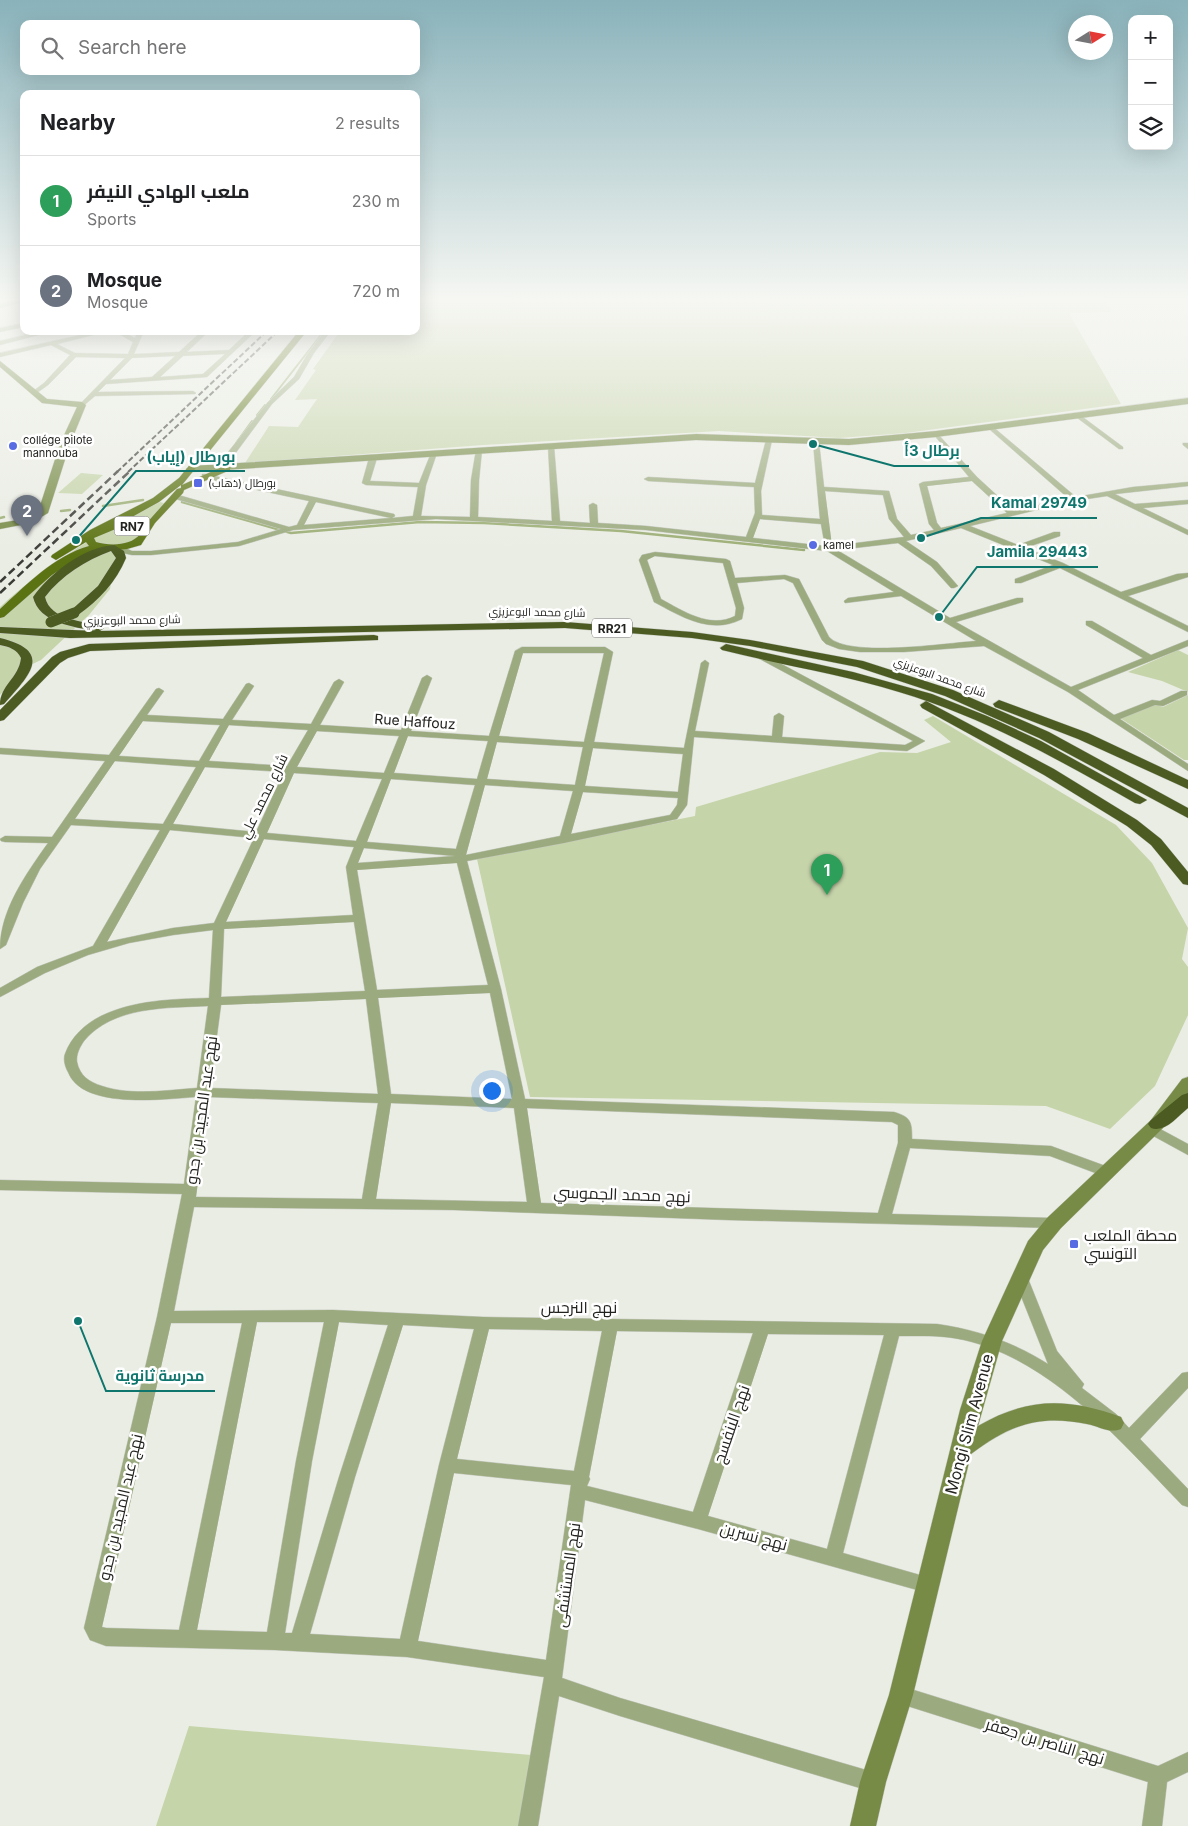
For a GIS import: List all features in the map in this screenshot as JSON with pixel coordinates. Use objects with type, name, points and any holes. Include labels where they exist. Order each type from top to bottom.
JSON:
[{"type":"highway","points":[[1,630],[51,622],[74,613],[90,601],[112,574],[121,558],[120,553],[111,548],[73,567],[42,591],[39,603],[44,610],[73,623],[107,628],[334,624],[430,631]]},
{"type":"highway","name":"شارع محمد البوعزيزي","points":[[1,630],[79,641],[430,631],[566,625],[692,634],[811,654],[895,674],[949,693],[1036,731],[1188,814]]},
{"type":"highway","points":[[0,717],[56,660],[64,654],[89,648],[430,631]]},
{"type":"highway","name":"شارع محمد البوعزيزي","points":[[430,631],[625,638],[681,642],[837,670],[928,697],[993,724],[1042,747],[1188,826]]},
{"type":"highway","points":[[0,641],[12,643],[26,651],[29,657],[28,664],[0,701]]},
{"type":"highway","points":[[895,674],[959,691],[1037,718],[1083,736],[1188,785]]},
{"type":"highway","points":[[883,683],[962,724],[1101,802],[1132,822],[1156,842],[1188,881]]},
{"type":"highway","points":[[1154,1126],[1188,1100]]},
{"type":"main road","name":"RN7","points":[[0,602],[44,565],[98,530],[156,500],[199,471],[263,384]]},
{"type":"main road","name":"RN7","points":[[0,614],[58,567],[81,553],[111,548],[144,536],[148,526],[199,471],[269,384]]},
{"type":"main road","points":[[199,471],[224,468]]},
{"type":"main road","name":"RN7","points":[[111,548],[89,541],[89,537],[98,530],[132,526],[141,528],[144,536]]},
{"type":"street","points":[[24,384],[45,401],[82,404]]},
{"type":"street","points":[[34,393],[46,384]]},
{"type":"street","points":[[0,524],[27,521],[37,517],[44,511],[65,444],[82,404],[103,384]]},
{"type":"street","points":[[154,393],[159,384]]},
{"type":"street","points":[[224,468],[270,403],[290,384]]},
{"type":"street","points":[[92,394],[192,393]]},
{"type":"street","points":[[224,468],[479,450],[707,437],[816,442],[936,434],[1188,401]]},
{"type":"street","points":[[1078,416],[1121,448]]},
{"type":"street","points":[[990,427],[1074,499]]},
{"type":"street","points":[[936,434],[974,479],[1012,513]]},
{"type":"street","points":[[749,539],[758,517],[758,485],[769,440]]},
{"type":"street","points":[[816,442],[820,489],[829,550]]},
{"type":"street","points":[[551,446],[556,521]]},
{"type":"street","points":[[474,517],[475,480],[479,450]]},
{"type":"street","points":[[417,517],[422,485],[434,453]]},
{"type":"street","points":[[373,458],[366,483],[422,485]]},
{"type":"street","points":[[199,471],[313,500],[404,518]]},
{"type":"street","points":[[648,479],[758,485]]},
{"type":"street","points":[[940,531],[933,524],[922,484],[974,479]]},
{"type":"street","points":[[111,548],[132,553],[151,553],[234,544],[270,536],[288,529],[417,517],[474,517],[594,524],[749,539],[829,550],[904,539],[1074,499],[1107,493],[1188,484]]},
{"type":"street","points":[[820,489],[886,493],[893,519],[904,539],[934,564],[954,586]]},
{"type":"street","points":[[1107,493],[1188,533]]},
{"type":"street","points":[[175,496],[288,529]]},
{"type":"street","points":[[299,528],[313,500]]},
{"type":"street","points":[[1133,506],[1188,502]]},
{"type":"street","points":[[593,505],[594,524]]},
{"type":"street","points":[[758,517],[824,522]]},
{"type":"street","points":[[961,526],[1060,565],[1188,629]]},
{"type":"street","points":[[1018,548],[1057,534]]},
{"type":"street","points":[[144,536],[151,553]]},
{"type":"street","points":[[829,550],[985,643],[1071,690],[1188,768]]},
{"type":"street","points":[[655,554],[724,560],[727,563],[732,580],[740,608],[739,617],[732,622],[709,623],[654,598],[644,559],[655,554]]},
{"type":"street","points":[[1018,581],[1060,565]]},
{"type":"street","points":[[1122,595],[1180,576],[1188,576]]},
{"type":"street","points":[[732,580],[785,578],[796,581],[825,637],[835,644],[875,651],[985,643]]},
{"type":"street","points":[[848,601],[904,593]]},
{"type":"street","points":[[950,621],[1020,600]]},
{"type":"street","points":[[1089,623],[1150,658]]},
{"type":"street","points":[[1071,690],[1188,643]]},
{"type":"street","points":[[1178,647],[1188,651]]},
{"type":"street","points":[[535,1209],[520,1105],[495,989],[461,856],[518,651],[531,648],[605,650],[609,652],[579,788],[564,840]]},
{"type":"street","points":[[690,734],[907,748],[920,741],[759,655]]},
{"type":"street","points":[[351,867],[461,856],[564,840],[673,817],[682,804],[684,795],[690,734],[705,663]]},
{"type":"street","points":[[368,1203],[385,1100],[372,996],[351,867],[428,678]]},
{"type":"street","name":"شارع محمد علي","points":[[219,925],[290,770],[339,682]]},
{"type":"street","points":[[98,948],[226,722],[249,686]]},
{"type":"street","points":[[0,945],[17,903],[35,869],[160,691]]},
{"type":"street","points":[[1114,718],[1155,702],[1160,704],[1184,692]]},
{"type":"street","points":[[777,739],[779,716]]},
{"type":"street","name":"Rue Haffouz","points":[[141,718],[688,751]]},
{"type":"street","points":[[0,752],[684,795]]},
{"type":"street","points":[[68,822],[167,827],[361,843],[461,856]]},
{"type":"street","points":[[6,839],[56,840]]},
{"type":"street","points":[[0,993],[40,971],[98,948],[163,932],[219,925],[358,918]]},
{"type":"street","name":"نهج عبد المجيد بن جدو","points":[[219,925],[215,1002],[189,1196],[165,1318],[93,1628],[96,1634],[106,1637],[275,1641],[407,1648],[552,1677],[620,1707],[873,1782]]},
{"type":"street","points":[[495,989],[372,996],[159,1004],[128,1010],[111,1016],[86,1032],[73,1046],[70,1056],[77,1078],[94,1089],[108,1093],[204,1092],[520,1105],[894,1117],[905,1123],[905,1143],[884,1218]]},
{"type":"street","name":"Mongi Slim Avenue","points":[[863,1826],[873,1782],[901,1695],[961,1449],[992,1341],[1020,1276],[1035,1246],[1054,1223],[1154,1126],[1188,1082]]},
{"type":"street","points":[[1154,1126],[1188,1150]]},
{"type":"street","points":[[905,1143],[1051,1151],[1106,1172]]},
{"type":"street","name":"نهج محمد الجموسي","points":[[0,1185],[189,1196],[368,1203],[1054,1223]]},
{"type":"street","points":[[1020,1276],[1039,1328],[1055,1362],[1188,1500]]},
{"type":"street","points":[[275,1641],[304,1461],[333,1316]]},
{"type":"street","name":"نهج النرجس","points":[[165,1318],[333,1316],[483,1323],[965,1332],[992,1341],[1039,1364],[1113,1422]]},
{"type":"street","points":[[186,1639],[251,1317]]},
{"type":"street","points":[[298,1643],[347,1477],[397,1319]]},
{"type":"street","points":[[407,1648],[447,1465],[483,1323]]},
{"type":"street","name":"نهج المستشفى","points":[[528,1826],[580,1485],[611,1324]]},
{"type":"street","name":"نهج البنفسج","points":[[698,1521],[763,1327]]},
{"type":"street","points":[[833,1557],[893,1331]]},
{"type":"street","points":[[1129,1439],[1188,1378]]},
{"type":"street","points":[[961,1449],[992,1426],[1009,1419],[1049,1410],[1088,1413],[1113,1422]]},
{"type":"street","name":"نهج نسرين","points":[[447,1465],[580,1485],[698,1521],[833,1557],[928,1585]]},
{"type":"street","name":"نهج الناصر بن جعفر","points":[[901,1695],[1158,1776]]},
{"type":"street","points":[[1152,1826],[1158,1776],[1186,1766]]},
{"type":"green space","points":[[306,384],[1110,384],[1121,404],[906,433],[839,438],[719,431],[483,445],[245,463],[269,426],[298,427],[317,399],[295,400]]},
{"type":"green space","points":[[81,473],[103,475],[82,494],[58,493]]},
{"type":"green space","points":[[160,502],[164,503],[140,536],[123,552],[113,572],[110,589],[89,615],[41,660],[24,668],[0,695],[0,607],[38,576],[76,549]]},
{"type":"green space","points":[[1178,650],[1188,655],[1188,692],[1162,681],[1128,672]]},
{"type":"green space","points":[[1188,695],[1188,760],[1184,760],[1120,718],[1155,704],[1163,707]]},
{"type":"green space","points":[[933,716],[1116,825],[1152,863],[1188,928],[1182,959],[1188,967],[1188,1015],[1155,1086],[1110,1129],[1046,1106],[530,1097],[477,859],[695,816],[696,807],[880,752],[917,753],[951,742],[924,720]]},
{"type":"green space","points":[[189,1726],[531,1755],[519,1826],[156,1826]]},
{"type":"waterway","points":[[271,399],[283,384]]},
{"type":"waterway","points":[[257,415],[265,405]]},
{"type":"waterway","points":[[236,443],[252,421]]},
{"type":"waterway","points":[[103,506],[143,500]]},
{"type":"waterway","points":[[182,502],[291,533],[420,522],[484,523],[621,531],[804,550]]},
{"type":"waterway","points":[[61,511],[70,510]]},
{"type":"waterway","points":[[0,518],[4,517]]},
{"type":"railway","points":[[117,472],[210,384]]},
{"type":"railway","points":[[128,472],[221,384]]},
{"type":"railway","points":[[0,582],[118,471]]},
{"type":"railway","points":[[0,593],[130,471]]},
{"type":"place","name":"برطال 3أ","points":[[813,444]]},
{"type":"place","name":"collége pilote mannouba","points":[[13,446]]},
{"type":"place","name":"بورطال (ذهاب)","points":[[198,483]]},
{"type":"place","name":"Mosque","points":[[27,536]]},
{"type":"place","name":"Kamal 29749","points":[[921,538]]},
{"type":"place","name":"بورطال (إياب)","points":[[76,540]]},
{"type":"place","name":"kamel","points":[[813,545]]},
{"type":"place","name":"Jamila 29443","points":[[939,617]]},
{"type":"place","name":"ملعب الهادي النيفر","points":[[827,895]]},
{"type":"place","name":"محطة الملعب التونسي","points":[[1074,1244]]},
{"type":"place","name":"مدرسة ثانوية","points":[[78,1321]]}]
